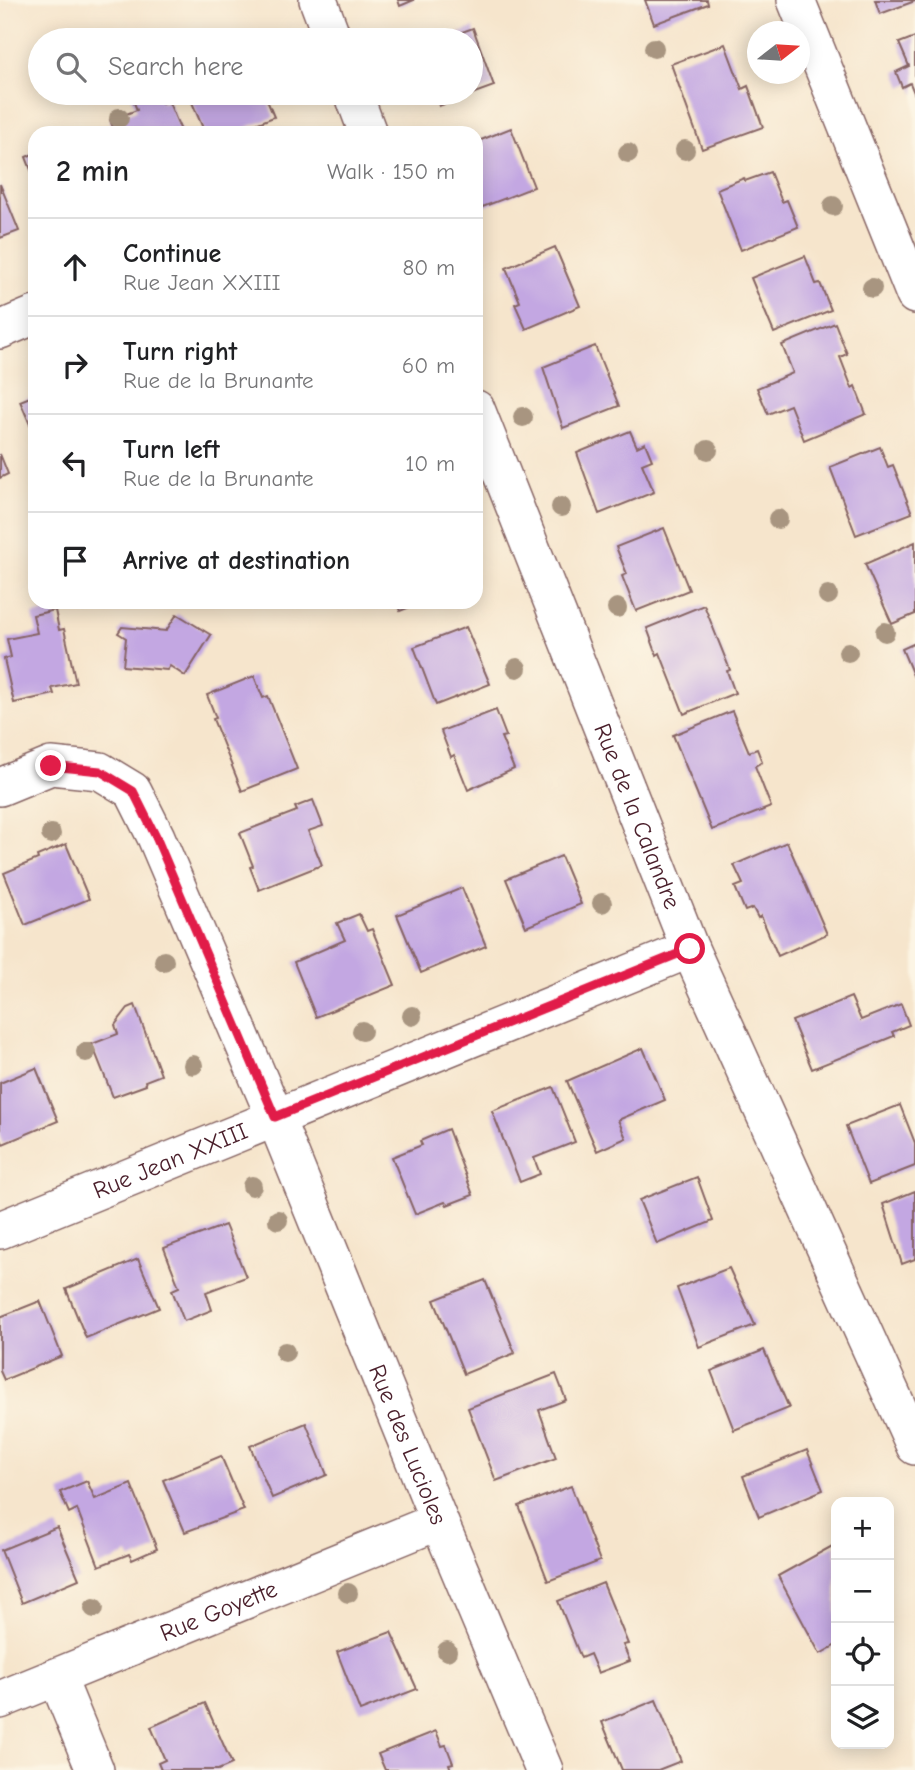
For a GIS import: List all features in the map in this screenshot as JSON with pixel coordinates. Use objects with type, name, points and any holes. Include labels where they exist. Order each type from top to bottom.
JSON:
[{"type":"street","points":[[318,0],[328,28]]},
{"type":"street","points":[[796,0],[915,295]]},
{"type":"street","points":[[358,105],[365,126]]},
{"type":"street","points":[[0,330],[28,318]]},
{"type":"street","name":"Rue de la Calandre","points":[[483,427],[690,949],[915,1446]]},
{"type":"street","name":"Rue des Lucioles","points":[[0,787],[51,766],[100,771],[133,791],[156,837],[275,1117],[439,1521],[544,1770]]},
{"type":"street","name":"Rue Jean XXIII","points":[[0,1230],[690,949]]},
{"type":"street","name":"Rue Goyette","points":[[0,1700],[439,1521]]},
{"type":"street","points":[[57,1677],[95,1770]]},
{"type":"building","points":[[398,0],[414,0],[400,6]]},
{"type":"building","points":[[645,0],[707,0],[708,4],[654,24]]},
{"type":"building","points":[[875,0],[915,0],[915,1],[880,14]]},
{"type":"building","points":[[915,37],[915,95],[910,83],[902,87],[896,72],[909,66],[899,43]]},
{"type":"building","points":[[725,44],[742,89],[748,86],[763,127],[702,149],[671,64]]},
{"type":"building","points":[[483,56],[494,86],[483,90]]},
{"type":"building","points":[[135,105],[170,105],[179,126],[112,126],[110,120],[137,110]]},
{"type":"building","points":[[193,105],[269,105],[274,117],[250,126],[202,126]]},
{"type":"building","points":[[511,128],[534,187],[483,207],[483,139]]},
{"type":"building","points":[[770,172],[782,202],[787,200],[798,227],[741,250],[717,189],[744,178],[745,181]]},
{"type":"building","points":[[0,184],[19,231],[0,238]]},
{"type":"building","points":[[555,247],[580,306],[526,329],[515,304],[520,302],[506,268]]},
{"type":"building","points":[[805,256],[816,284],[820,283],[831,310],[774,333],[751,278]]},
{"type":"building","points":[[835,323],[847,354],[840,357],[866,414],[804,440],[790,405],[768,414],[757,388],[793,373],[782,345]]},
{"type":"building","points":[[595,346],[619,406],[563,428],[543,367]]},
{"type":"building","points":[[28,398],[28,420],[20,401]]},
{"type":"building","points":[[630,431],[637,447],[645,443],[652,460],[642,464],[654,492],[599,514],[577,453]]},
{"type":"building","points":[[880,447],[888,467],[893,465],[912,513],[856,535],[830,467]]},
{"type":"building","points":[[0,454],[8,474],[0,478]]},
{"type":"building","points":[[664,528],[689,590],[636,611],[622,576],[627,574],[616,547]]},
{"type":"building","points":[[915,542],[915,614],[892,624],[865,564]]},
{"type":"building","points":[[704,605],[730,670],[727,671],[735,693],[684,714],[647,628]]},
{"type":"building","points":[[55,610],[59,630],[64,629],[76,683],[52,688],[54,694],[14,703],[4,659],[11,657],[7,639],[37,633],[33,615]]},
{"type":"building","points":[[177,614],[211,635],[185,676],[170,666],[167,670],[123,666],[126,638],[118,633],[122,627],[166,631]]},
{"type":"building","points":[[466,627],[490,684],[436,705],[414,647]]},
{"type":"building","points":[[915,643],[915,680],[902,649]]},
{"type":"building","points":[[254,676],[263,698],[268,696],[297,769],[242,791],[213,719],[216,718],[207,695]]},
{"type":"building","points":[[496,710],[506,736],[501,737],[514,769],[468,790],[441,731]]},
{"type":"building","points":[[732,711],[749,752],[757,749],[762,762],[755,766],[771,807],[712,830],[673,735]]},
{"type":"building","points":[[313,800],[323,826],[308,831],[322,865],[259,890],[240,833],[297,811],[295,807]]},
{"type":"building","points":[[787,842],[827,934],[778,956],[761,916],[758,918],[753,908],[745,911],[735,887],[743,884],[734,865]]},
{"type":"building","points":[[66,844],[89,899],[25,925],[4,873]]},
{"type":"building","points":[[561,856],[581,904],[526,927],[506,879]]},
{"type":"building","points":[[462,888],[486,946],[421,973],[397,915]]},
{"type":"building","points":[[359,914],[367,931],[372,929],[395,985],[316,1017],[294,962],[345,940],[337,923]]},
{"type":"building","points":[[851,997],[861,1020],[901,1004],[909,1025],[892,1032],[894,1036],[812,1069],[792,1021]]},
{"type":"building","points":[[135,1005],[161,1075],[145,1081],[146,1085],[113,1097],[92,1044],[118,1034],[115,1025],[128,1008]]},
{"type":"building","points":[[643,1048],[665,1100],[618,1120],[626,1138],[597,1151],[567,1081]]},
{"type":"building","points":[[36,1068],[58,1121],[3,1144],[0,1137],[0,1083]]},
{"type":"building","points":[[553,1087],[575,1142],[534,1158],[540,1174],[520,1182],[492,1111]]},
{"type":"building","points":[[900,1105],[915,1143],[915,1166],[869,1184],[846,1126]]},
{"type":"building","points":[[448,1129],[473,1195],[415,1214],[392,1157],[422,1145],[420,1141]]},
{"type":"building","points":[[697,1177],[713,1221],[657,1244],[639,1200]]},
{"type":"building","points":[[915,1191],[915,1259],[902,1264],[883,1204]]},
{"type":"building","points":[[225,1225],[246,1277],[206,1292],[212,1310],[184,1321],[172,1290],[179,1287],[164,1248]]},
{"type":"building","points":[[138,1259],[159,1308],[86,1338],[66,1289]]},
{"type":"building","points":[[729,1268],[755,1325],[699,1347],[677,1288]]},
{"type":"building","points":[[485,1280],[515,1353],[464,1374],[434,1300]]},
{"type":"building","points":[[40,1301],[62,1356],[4,1380],[0,1371],[0,1317]]},
{"type":"building","points":[[764,1350],[789,1408],[734,1430],[711,1371]]},
{"type":"building","points":[[556,1374],[566,1400],[539,1410],[556,1458],[496,1481],[468,1408]]},
{"type":"building","points":[[306,1423],[327,1475],[272,1498],[250,1446]]},
{"type":"building","points":[[807,1450],[823,1490],[759,1517],[743,1476]]},
{"type":"building","points":[[221,1456],[244,1510],[185,1532],[163,1480]]},
{"type":"building","points":[[87,1481],[95,1499],[131,1484],[157,1549],[132,1560],[129,1554],[99,1566],[77,1509],[69,1513],[60,1492]]},
{"type":"building","points":[[571,1486],[600,1561],[548,1581],[519,1506]]},
{"type":"building","points":[[57,1527],[79,1579],[22,1603],[1,1550]]},
{"type":"building","points":[[831,1547],[831,1648],[820,1654],[778,1576]]},
{"type":"building","points":[[603,1583],[628,1644],[623,1645],[630,1661],[598,1673],[590,1654],[581,1658],[558,1601]]},
{"type":"building","points":[[391,1632],[417,1689],[360,1711],[337,1652]]},
{"type":"building","points":[[656,1700],[681,1761],[658,1770],[622,1770],[602,1722]]},
{"type":"building","points":[[205,1703],[232,1764],[218,1770],[161,1770],[158,1763],[165,1760],[151,1727]]},
{"type":"building","points":[[436,1731],[442,1746],[446,1745],[453,1763],[449,1764],[451,1770],[385,1770],[378,1754]]},
{"type":"route","points":[[51,766],[100,771],[133,791],[156,837],[275,1117],[690,949]]}]
